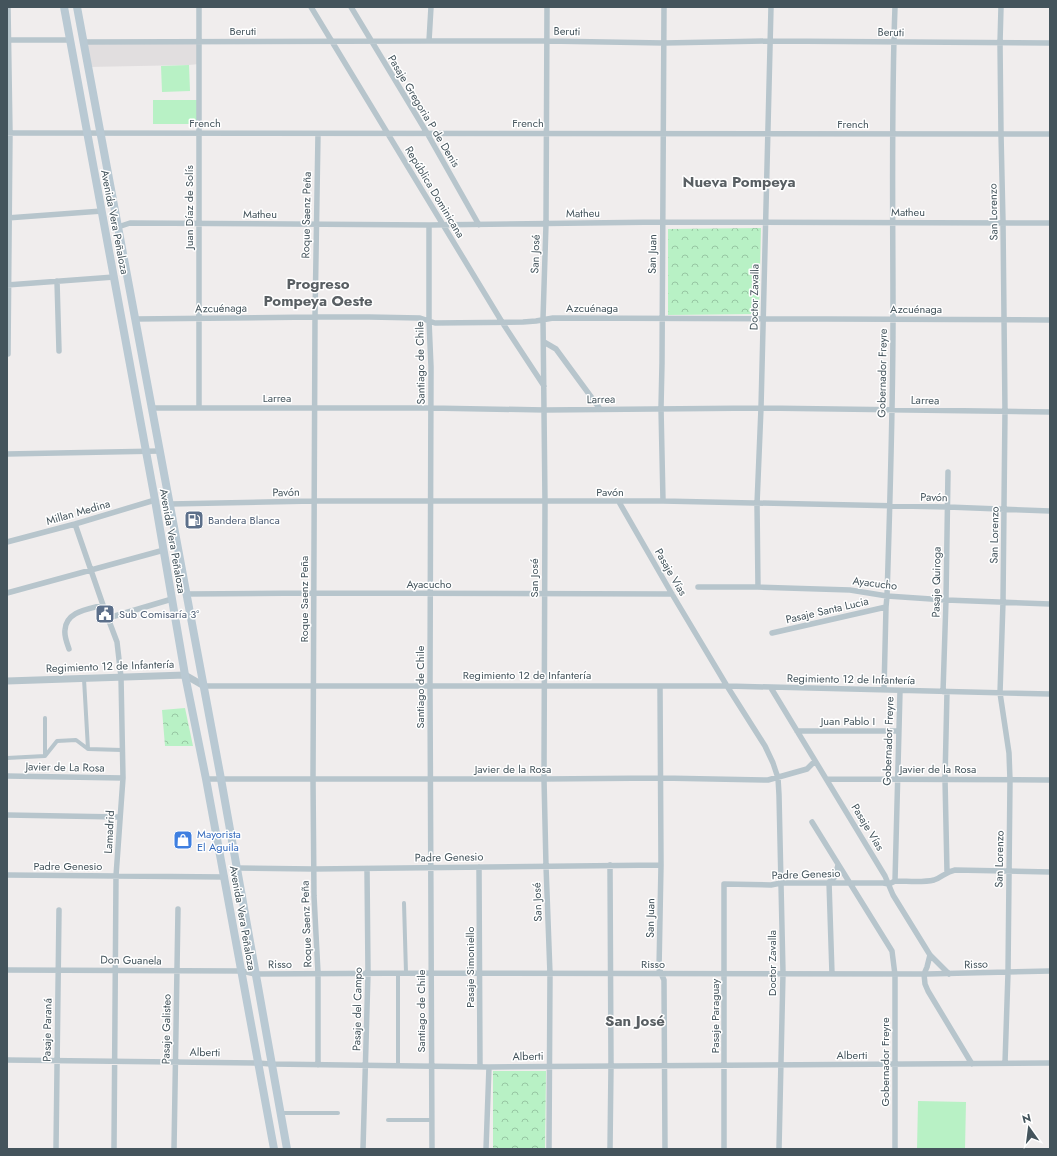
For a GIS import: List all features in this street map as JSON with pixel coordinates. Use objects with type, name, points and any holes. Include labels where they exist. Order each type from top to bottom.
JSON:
[{"type":"main road","name":"Avenida Vera Peñaloza","points":[[64,7],[155,500],[185,675],[206,779],[274,1149]]},
{"type":"main road","name":"Avenida Vera Peñaloza","points":[[77,7],[204,686],[286,1149]]},
{"type":"street","points":[[8,7],[8,354]]},
{"type":"street","name":"Juan Díaz de Solís","points":[[199,7],[199,408]]},
{"type":"street","name":"República Dominicana","points":[[311,7],[502,322],[544,387]]},
{"type":"street","name":"Pasaje Gregoria P de Denis","points":[[351,7],[427,133],[479,225]]},
{"type":"street","points":[[429,41],[430,7]]},
{"type":"street","name":"San José","points":[[546,7],[546,224],[543,319],[545,410],[544,779],[550,974],[549,1149]]},
{"type":"street","name":"San Juan","points":[[663,502],[661,408],[664,7]]},
{"type":"street","name":"Doctor Zavalla","points":[[758,586],[757,504],[761,408],[771,7]]},
{"type":"street","name":"Gobernador Freyre","points":[[884,690],[892,409],[895,7]]},
{"type":"street","name":"San Lorenzo","points":[[1001,7],[1000,44],[1004,320],[1004,510],[1000,693],[1009,753],[1010,780],[1008,973],[1004,1063]]},
{"type":"street","points":[[8,40],[70,40]]},
{"type":"street","name":"Beruti","points":[[83,42],[547,41],[664,43],[770,41],[1000,44],[1050,43]]},
{"type":"street","name":"French","points":[[8,133],[100,132],[387,134],[546,132],[664,134],[1050,134]]},
{"type":"street","name":"Roque Saenz Peña","points":[[318,134],[314,408],[313,779],[314,896],[318,973],[318,1065]]},
{"type":"street","points":[[8,218],[102,211]]},
{"type":"street","name":"Matheu","points":[[118,227],[130,223],[429,225],[663,222],[1050,223]]},
{"type":"street","name":"Santiago de Chile","points":[[429,225],[429,321],[431,367],[430,778],[432,1149]]},
{"type":"street","points":[[7,285],[114,278]]},
{"type":"street","points":[[57,281],[59,351]]},
{"type":"street","name":"Azcuénaga","points":[[135,319],[315,317],[420,318],[435,323],[536,321],[553,318],[1050,320]]},
{"type":"street","points":[[544,342],[556,349],[600,409]]},
{"type":"street","name":"Larrea","points":[[152,408],[430,408],[545,410],[761,408],[1050,412]]},
{"type":"street","points":[[7,454],[160,451]]},
{"type":"street","name":"Pasaje Quiroga","points":[[947,872],[945,692],[948,472]]},
{"type":"street","name":"Millan Medina","points":[[7,542],[75,524],[155,500]]},
{"type":"street","name":"Pavón","points":[[170,504],[314,501],[663,502],[948,507],[1050,511]]},
{"type":"street","name":"Pasaje Vías","points":[[619,502],[727,686],[765,746],[778,778]]},
{"type":"street","name":"Lamadrid","points":[[75,524],[117,642],[121,677],[122,778],[116,876],[114,1149]]},
{"type":"street","points":[[7,593],[164,550]]},
{"type":"street","name":"Ayacucho","points":[[698,587],[758,586],[850,590],[887,596],[1050,604]]},
{"type":"street","name":"Ayacucho","points":[[187,594],[672,594]]},
{"type":"street","points":[[108,618],[172,600]]},
{"type":"street","points":[[69,649],[65,629],[68,620],[76,613],[103,605]]},
{"type":"street","name":"Pasaje Santa Lucia","points":[[772,633],[886,607]]},
{"type":"street","name":"Regimiento 12 de Infantería","points":[[7,681],[185,675],[204,686],[727,686],[1050,694]]},
{"type":"street","points":[[84,679],[88,749]]},
{"type":"street","name":"San Juan","points":[[660,686],[661,865],[659,969],[664,980],[664,1149]]},
{"type":"street","name":"Pasaje Vías","points":[[771,688],[886,876],[893,895],[930,954],[949,974]]},
{"type":"street","name":"Gobernador Freyre","points":[[895,881],[900,691]]},
{"type":"street","points":[[45,718],[45,756]]},
{"type":"street","name":"Juan Pablo I","points":[[797,731],[899,731]]},
{"type":"street","points":[[7,758],[45,756],[57,741],[76,740],[88,749],[122,750]]},
{"type":"street","name":"Javier de la Rosa","points":[[206,779],[661,778],[768,780],[807,769],[815,761]]},
{"type":"street","name":"Javier de La Rosa","points":[[7,776],[122,778]]},
{"type":"street","name":"Doctor Zavalla","points":[[778,778],[783,973],[779,1149]]},
{"type":"street","name":"Javier de la Rosa","points":[[827,779],[1050,780]]},
{"type":"street","points":[[7,816],[119,817]]},
{"type":"street","points":[[812,822],[892,951],[895,975]]},
{"type":"street","points":[[832,974],[829,882],[835,877],[838,864]]},
{"type":"street","points":[[610,865],[612,1066],[610,1149]]},
{"type":"street","name":"Padre Genesio","points":[[237,868],[367,869],[661,865]]},
{"type":"street","name":"Pasaje Simoniello","points":[[479,867],[480,1067]]},
{"type":"street","name":"Pasaje del Campo","points":[[363,1149],[368,973],[367,869]]},
{"type":"street","points":[[889,884],[895,881],[929,881],[937,879],[947,872],[955,870],[1050,872]]},
{"type":"street","name":"Padre Genesio","points":[[7,875],[224,877]]},
{"type":"street","name":"Padre Genesio","points":[[724,884],[771,885],[781,883],[829,882],[889,884]]},
{"type":"street","name":"Pasaje Paraguay","points":[[724,884],[724,1149]]},
{"type":"street","points":[[404,903],[406,973]]},
{"type":"street","name":"Pasaje Galisteo","points":[[174,1149],[178,909]]},
{"type":"street","name":"Pasaje Paraná","points":[[56,1149],[58,910]]},
{"type":"street","points":[[930,954],[924,974],[925,984],[972,1064]]},
{"type":"street","name":"Don Guanela","points":[[7,970],[58,969],[242,971],[255,974]]},
{"type":"street","name":"Risso","points":[[255,974],[783,973],[895,975],[1050,971]]},
{"type":"street","points":[[398,973],[398,1066]]},
{"type":"street","name":"Gobernador Freyre","points":[[895,975],[895,1149]]},
{"type":"street","name":"Alberti","points":[[7,1060],[258,1062],[271,1064],[432,1067],[1050,1063]]},
{"type":"street","points":[[486,1149],[489,1067]]},
{"type":"street","points":[[280,1113],[338,1113]]},
{"type":"street","points":[[388,1120],[432,1120]]},
{"type":"shaded area","points":[[199,41],[199,64],[88,67],[83,42]]},
{"type":"green space","points":[[189,65],[190,91],[162,92],[161,66]]},
{"type":"green space","points":[[153,100],[197,100],[197,124],[153,124]]},
{"type":"green space","points":[[761,228],[759,314],[668,315],[668,229]]},
{"type":"green space","points":[[185,708],[193,746],[165,746],[162,710]]},
{"type":"green space","points":[[493,1071],[546,1071],[545,1149],[493,1149]]},
{"type":"green space","points":[[918,1101],[966,1102],[965,1149],[917,1149]]},
{"type":"place","name":"Bandera Blanca","points":[[194,520]]},
{"type":"place","name":"Sub Comisaría 3°","points":[[105,614]]},
{"type":"place","name":"Mayorista El Aguila","points":[[183,840]]},
{"type":"district","name":"Nueva Pompeya","points":[[739,182]]},
{"type":"district","name":"Progreso Pompeya Oeste","points":[[318,292]]},
{"type":"district","name":"San José","points":[[635,1021]]}]
